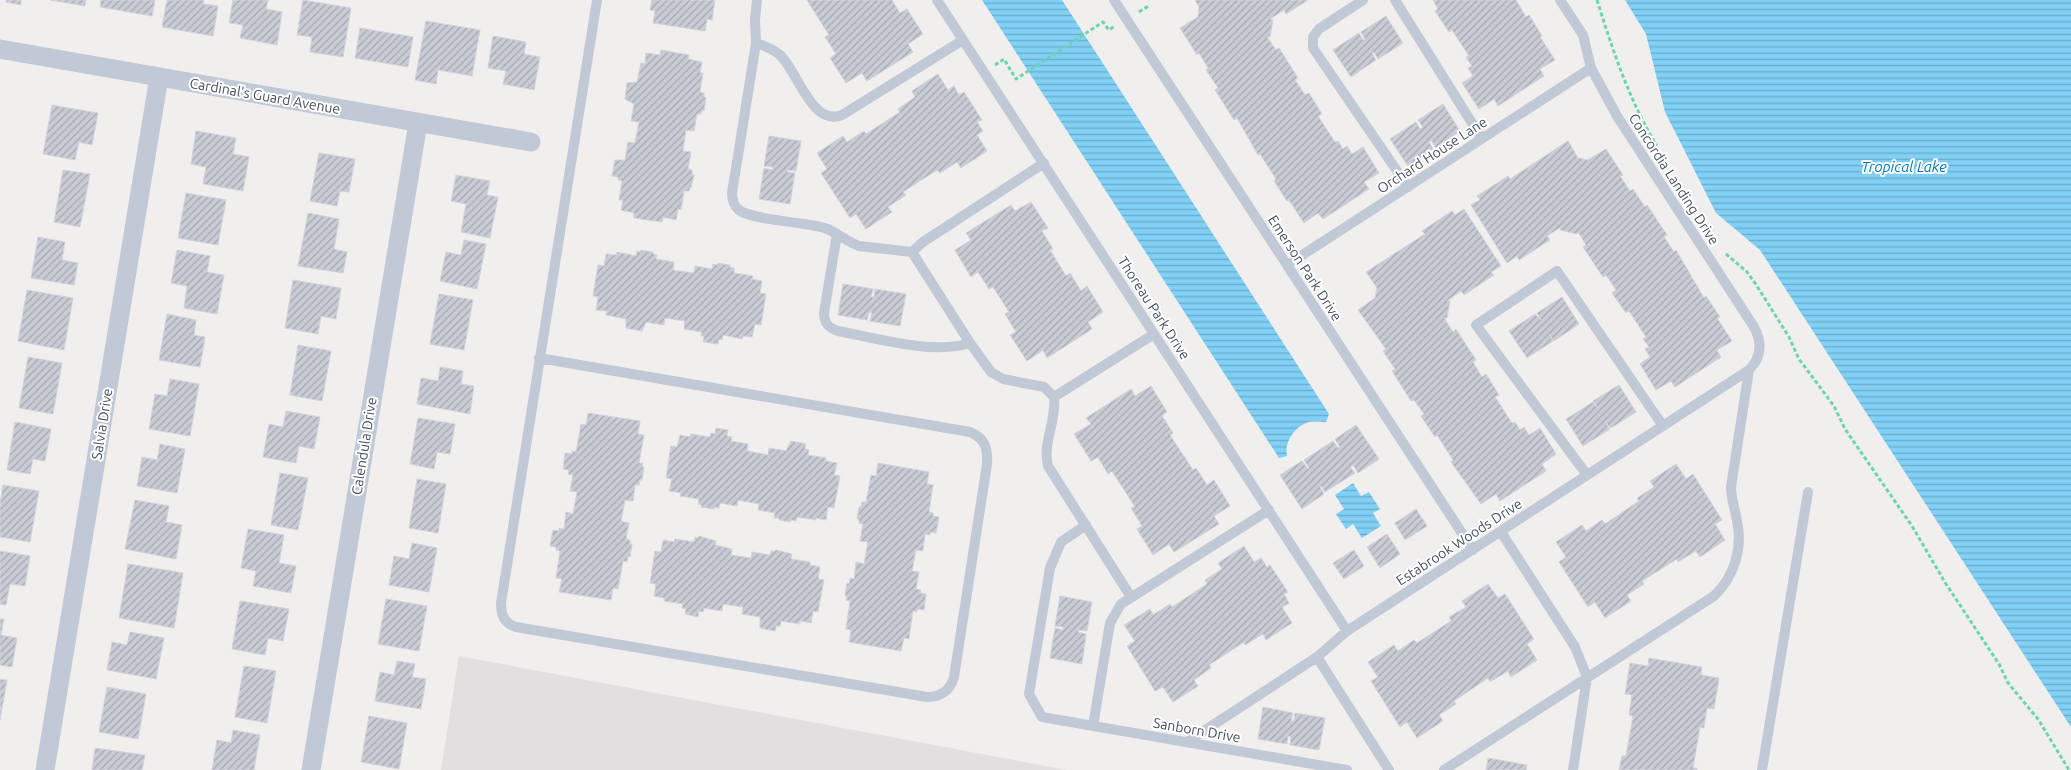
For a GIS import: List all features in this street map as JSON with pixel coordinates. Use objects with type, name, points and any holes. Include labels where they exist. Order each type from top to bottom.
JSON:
[{"type":"street","name":"Cardinal's Guard Avenue","points":[[0,49],[531,142]]},
{"type":"street","name":"Salvia Drive","points":[[45,770],[158,77]]},
{"type":"street","name":"Calendula Drive","points":[[311,770],[418,122]]},
{"type":"lane","points":[[540,358],[976,435],[986,446],[987,464],[954,677],[948,690],[941,695],[927,697],[516,627],[505,621],[502,615],[501,603],[540,358],[597,0]]},
{"type":"lane","points":[[757,0],[755,20],[756,43],[732,193],[734,205],[745,213],[817,226],[859,246],[912,252]]},
{"type":"lane","name":"Thoreau Park Drive","points":[[937,0],[1347,631]]},
{"type":"lane","name":"Emerson Park Drive","points":[[1114,0],[1473,550]]},
{"type":"lane","points":[[1363,0],[1319,29],[1313,37],[1313,48],[1408,187]]},
{"type":"lane","points":[[1395,0],[1482,140]]},
{"type":"lane","name":"Concordia Landing Drive","points":[[1444,770],[1714,596],[1730,578],[1739,544],[1738,523],[1731,498],[1731,487],[1750,370],[1757,360],[1759,353],[1760,346],[1757,332],[1617,116],[1591,68],[1582,35],[1560,0]]},
{"type":"lane","points":[[756,43],[766,46],[781,56],[818,111],[832,117],[842,115],[963,40]]},
{"type":"lane","name":"Orchard House Lane","points":[[1287,266],[1591,68]]},
{"type":"lane","points":[[912,252],[922,242],[1044,163]]},
{"type":"lane","points":[[837,234],[824,313],[824,318],[829,327],[838,331],[932,348],[951,348],[970,343]]},
{"type":"lane","points":[[912,252],[986,368],[996,377],[1044,387],[1054,397],[1054,412],[1046,459],[1051,472],[1132,597]]},
{"type":"lane","points":[[1586,475],[1476,325],[1557,271],[1663,426]]},
{"type":"lane","points":[[1054,397],[1154,334]]},
{"type":"lane","name":"Estabrook Woods Drive","points":[[1187,742],[1317,657],[1347,631],[1750,370]]},
{"type":"lane","points":[[1762,770],[1808,492]]},
{"type":"lane","points":[[1093,726],[1110,623],[1121,604],[1269,510]]},
{"type":"lane","name":"Sanborn Drive","points":[[1086,525],[1061,542],[1050,568],[1029,694],[1042,717],[1348,770]]},
{"type":"lane","points":[[1500,532],[1575,647],[1587,677],[1573,770]]},
{"type":"lane","points":[[1317,657],[1389,770]]},
{"type":"path","points":[[1597,0],[1627,89],[1660,150]]},
{"type":"path","points":[[1004,59],[1016,78],[1103,22]]},
{"type":"path","points":[[1726,253],[1747,272],[1757,286],[1789,337],[1799,360],[1834,406],[1844,429],[1912,526],[1946,584],[1999,664],[2008,683],[2038,719],[2069,770]]},
{"type":"shaded area","points":[[459,656],[1067,770],[441,770]]},
{"type":"water","points":[[982,0],[1062,0],[1329,414],[1326,422],[1309,422],[1295,431],[1287,445],[1287,456],[1279,458]]},
{"type":"water","name":"Tropical Lake","points":[[1625,0],[2071,0],[2071,727],[1760,250],[1716,213],[1665,112],[1646,34]]},
{"type":"water","points":[[1353,483],[1361,496],[1369,492],[1380,509],[1373,513],[1381,526],[1362,538],[1353,524],[1346,529],[1336,514],[1344,509],[1335,495]]},
{"type":"building","points":[[6,0],[21,0],[21,5],[6,2]]},
{"type":"building","points":[[50,0],[86,0],[85,6]]},
{"type":"building","points":[[101,0],[155,0],[152,16],[100,7]]},
{"type":"building","points":[[167,0],[204,0],[203,4],[218,6],[213,36],[162,27]]},
{"type":"building","points":[[233,0],[268,0],[266,9],[282,12],[277,45],[240,38],[243,25],[229,23]]},
{"type":"building","points":[[303,0],[351,8],[343,57],[310,52],[312,37],[297,35]]},
{"type":"building","points":[[652,0],[715,0],[712,20],[707,19],[705,31],[653,23],[655,11],[650,10]]},
{"type":"building","points":[[807,0],[892,0],[900,13],[907,9],[923,34],[908,44],[913,52],[867,81],[862,73],[846,83],[830,58],[836,54],[825,37],[829,35]]},
{"type":"building","points":[[1195,0],[1308,0],[1286,14],[1284,10],[1270,19],[1273,20],[1270,37],[1267,37],[1276,50],[1279,48],[1298,78],[1295,80],[1305,95],[1309,93],[1322,114],[1318,116],[1335,142],[1338,141],[1343,149],[1347,146],[1352,154],[1363,147],[1379,173],[1364,182],[1369,189],[1323,219],[1318,213],[1304,223],[1274,181],[1276,179],[1260,154],[1258,155],[1237,118],[1234,120],[1215,90],[1218,88],[1206,70],[1208,68],[1199,53],[1197,55],[1180,28],[1198,17],[1199,7]]},
{"type":"building","points":[[1433,0],[1516,0],[1526,17],[1529,15],[1555,60],[1540,69],[1544,76],[1498,106],[1494,99],[1479,109],[1462,83],[1473,76],[1468,68],[1472,66],[1466,57],[1469,56],[1452,30],[1449,32],[1435,11],[1438,9]]},
{"type":"building","points":[[1386,16],[1403,43],[1378,59],[1374,52],[1372,53],[1376,60],[1351,77],[1333,50],[1359,33],[1363,40],[1365,39],[1361,32]]},
{"type":"building","points":[[426,21],[480,30],[472,76],[438,70],[436,84],[415,80]]},
{"type":"building","points":[[360,28],[413,37],[408,67],[355,58]]},
{"type":"building","points":[[493,36],[526,42],[524,54],[540,57],[534,90],[503,84],[506,71],[488,68]]},
{"type":"building","points":[[661,50],[689,55],[688,59],[702,62],[700,73],[703,73],[700,92],[704,93],[706,98],[704,111],[702,110],[701,114],[697,114],[694,131],[686,130],[683,151],[691,152],[688,169],[692,170],[694,175],[691,188],[689,191],[684,191],[681,210],[678,209],[676,220],[663,217],[662,222],[634,218],[634,213],[621,210],[623,200],[619,200],[622,181],[618,180],[618,177],[612,176],[615,160],[625,160],[628,142],[635,143],[639,122],[631,121],[634,104],[625,99],[627,83],[637,82],[641,63],[645,64],[646,53],[660,55]]},
{"type":"building","points":[[938,74],[948,90],[954,86],[959,95],[964,92],[982,120],[977,122],[983,131],[977,135],[987,151],[961,168],[957,162],[940,173],[937,170],[903,192],[906,195],[888,207],[892,212],[866,229],[856,214],[850,218],[821,173],[827,169],[817,153],[843,136],[847,142],[864,131],[866,134],[900,112],[898,109],[915,97],[912,91]]},
{"type":"building","points":[[1443,104],[1460,131],[1436,148],[1431,140],[1429,142],[1433,149],[1408,166],[1390,139],[1416,122],[1420,129],[1423,127],[1418,120]]},
{"type":"building","points":[[52,105],[98,113],[92,145],[79,142],[75,160],[43,154]]},
{"type":"building","points":[[196,131],[236,138],[233,154],[249,157],[243,191],[203,184],[206,167],[191,164]]},
{"type":"building","points":[[769,136],[801,141],[796,171],[788,170],[787,172],[795,173],[790,204],[759,199],[764,168],[772,170],[773,167],[764,166]]},
{"type":"building","points":[[1568,141],[1578,158],[1588,160],[1606,149],[1623,175],[1620,176],[1630,191],[1633,189],[1645,207],[1647,205],[1667,235],[1664,237],[1674,252],[1676,250],[1704,298],[1706,296],[1720,317],[1717,318],[1732,341],[1717,350],[1721,357],[1675,387],[1671,381],[1656,390],[1640,364],[1650,357],[1645,349],[1649,347],[1643,339],[1646,337],[1629,311],[1626,313],[1612,293],[1616,290],[1606,275],[1603,277],[1583,247],[1586,245],[1578,232],[1577,234],[1560,230],[1561,227],[1547,236],[1550,240],[1519,260],[1517,256],[1507,263],[1471,205],[1480,200],[1477,196],[1508,176],[1510,179]]},
{"type":"building","points":[[319,153],[355,159],[349,192],[340,191],[337,206],[310,201]]},
{"type":"building","points":[[63,170],[90,174],[80,227],[54,222]]},
{"type":"building","points":[[456,175],[490,181],[487,195],[498,197],[490,238],[461,232],[466,204],[451,201]]},
{"type":"building","points":[[186,193],[226,200],[218,245],[178,238]]},
{"type":"building","points":[[1031,202],[1048,228],[1042,231],[1053,249],[1050,250],[1066,276],[1070,273],[1081,291],[1087,286],[1103,312],[1088,322],[1092,329],[1047,358],[1043,350],[1027,361],[1010,335],[1016,332],[1005,314],[1009,312],[993,287],[989,289],[978,272],[971,277],[955,250],[971,240],[966,233],[1011,205],[1015,211]]},
{"type":"building","points":[[1464,209],[1501,266],[1491,272],[1494,275],[1464,295],[1461,291],[1447,301],[1450,301],[1447,318],[1444,318],[1453,332],[1456,329],[1476,360],[1473,362],[1482,377],[1486,374],[1499,395],[1495,397],[1512,423],[1515,422],[1520,430],[1524,427],[1529,435],[1540,428],[1556,454],[1542,464],[1546,471],[1500,501],[1496,494],[1481,504],[1451,462],[1453,460],[1437,435],[1435,437],[1421,416],[1424,414],[1414,400],[1411,401],[1392,371],[1395,369],[1383,351],[1386,349],[1358,310],[1375,298],[1377,288],[1366,272],[1425,234],[1422,231],[1452,211],[1455,215]]},
{"type":"building","points":[[308,213],[339,219],[334,249],[347,252],[343,273],[298,266]]},
{"type":"building","points":[[38,237],[65,242],[62,260],[78,263],[74,285],[31,278]]},
{"type":"building","points":[[464,240],[486,244],[477,289],[440,281],[446,252],[461,255]]},
{"type":"building","points":[[177,250],[210,256],[207,272],[224,275],[217,314],[184,308],[187,286],[171,283]]},
{"type":"building","points":[[641,250],[653,252],[653,254],[657,255],[656,259],[674,262],[673,270],[694,273],[695,266],[712,269],[713,264],[718,265],[718,263],[730,265],[730,267],[734,268],[734,273],[753,276],[752,279],[762,281],[760,293],[766,294],[761,325],[755,324],[752,337],[743,336],[742,339],[723,335],[722,340],[719,339],[718,344],[703,342],[704,336],[701,336],[702,332],[684,329],[685,321],[665,318],[664,325],[646,322],[642,331],[626,328],[626,319],[606,315],[607,311],[596,310],[598,297],[593,296],[598,265],[604,266],[606,254],[616,255],[617,252],[636,256],[637,251],[641,252]]},
{"type":"building","points":[[293,280],[341,288],[336,319],[321,316],[318,334],[285,328]]},
{"type":"building","points":[[843,284],[873,289],[871,297],[874,297],[875,289],[906,294],[900,326],[870,321],[872,313],[869,312],[867,320],[838,315]]},
{"type":"building","points":[[27,290],[73,298],[64,350],[18,341]]},
{"type":"building","points":[[439,294],[473,300],[464,350],[430,344]]},
{"type":"building","points":[[1562,297],[1579,324],[1554,341],[1549,334],[1553,341],[1527,358],[1509,331],[1535,314],[1541,320],[1537,313]]},
{"type":"building","points":[[167,314],[196,320],[194,335],[205,337],[200,367],[159,360]]},
{"type":"building","points":[[298,345],[331,351],[322,401],[290,395]]},
{"type":"building","points":[[28,357],[62,363],[53,414],[19,408]]},
{"type":"building","points":[[440,367],[463,371],[461,384],[474,386],[470,414],[417,404],[421,378],[438,381]]},
{"type":"building","points":[[170,379],[199,384],[190,436],[149,429],[155,394],[167,396]]},
{"type":"building","points":[[1619,385],[1636,412],[1611,428],[1605,422],[1610,429],[1583,446],[1566,419],[1593,402],[1598,408],[1593,401]]},
{"type":"building","points":[[1151,386],[1167,412],[1162,416],[1173,433],[1170,435],[1193,470],[1196,468],[1207,485],[1214,480],[1230,506],[1214,516],[1219,524],[1174,552],[1169,544],[1153,555],[1137,529],[1142,526],[1131,508],[1135,507],[1112,471],[1108,474],[1098,457],[1091,461],[1074,434],[1091,424],[1086,418],[1131,389],[1135,396]]},
{"type":"building","points":[[286,411],[320,417],[314,449],[299,446],[296,463],[263,457],[269,424],[283,427]]},
{"type":"building","points":[[588,413],[640,421],[638,434],[644,435],[639,463],[643,463],[642,467],[644,467],[642,480],[640,480],[639,485],[635,485],[633,501],[625,500],[621,521],[629,523],[626,539],[630,540],[630,544],[632,544],[630,557],[628,556],[627,562],[623,561],[618,589],[613,588],[611,600],[559,592],[562,579],[556,578],[560,551],[556,550],[556,547],[550,546],[553,530],[559,531],[559,528],[564,529],[566,512],[573,514],[577,492],[570,491],[573,475],[568,474],[569,470],[563,469],[565,453],[572,454],[572,451],[576,452],[581,424],[586,425]]},
{"type":"building","points":[[418,418],[455,424],[450,454],[437,452],[434,469],[410,464]]},
{"type":"building","points":[[15,422],[51,429],[45,461],[33,459],[30,474],[7,470]]},
{"type":"building","points":[[1356,425],[1379,459],[1358,473],[1353,465],[1350,467],[1355,473],[1325,492],[1321,486],[1324,494],[1302,509],[1280,475],[1302,461],[1308,469],[1304,460],[1333,441],[1338,448],[1340,447],[1335,439]]},
{"type":"building","points":[[716,428],[728,430],[727,436],[732,437],[731,441],[748,444],[747,451],[768,455],[769,448],[786,451],[791,441],[806,444],[805,449],[809,450],[808,455],[826,458],[826,461],[837,463],[834,475],[840,476],[834,508],[828,507],[826,520],[797,517],[796,521],[791,520],[790,522],[779,520],[779,518],[774,518],[775,513],[758,510],[759,504],[738,500],[737,506],[720,503],[719,508],[701,507],[702,505],[698,504],[699,499],[680,496],[681,493],[669,491],[672,479],[666,478],[671,446],[677,447],[680,435],[690,437],[691,434],[710,437],[711,433],[715,434]]},
{"type":"building","points":[[160,444],[185,449],[177,493],[137,486],[142,457],[157,460]]},
{"type":"building","points":[[878,463],[929,472],[927,484],[933,485],[929,512],[933,513],[933,516],[939,517],[936,533],[930,532],[930,535],[925,534],[923,551],[916,550],[912,571],[919,572],[916,589],[921,590],[920,593],[926,594],[924,610],[917,609],[917,612],[913,611],[909,639],[904,638],[901,651],[849,642],[851,630],[846,629],[850,601],[846,600],[847,596],[845,596],[847,583],[849,584],[850,578],[854,579],[856,562],[864,564],[868,542],[860,541],[863,524],[859,523],[859,519],[857,519],[859,507],[861,507],[862,502],[866,502],[871,475],[876,476]]},
{"type":"building","points":[[1676,464],[1686,479],[1693,474],[1722,520],[1715,524],[1725,540],[1700,557],[1696,551],[1678,562],[1677,559],[1642,581],[1644,584],[1627,595],[1631,601],[1605,618],[1595,602],[1588,607],[1559,562],[1566,557],[1556,542],[1582,525],[1586,531],[1602,520],[1605,524],[1639,501],[1637,498],[1654,487],[1650,481]]},
{"type":"building","points":[[280,473],[308,478],[298,530],[271,525]]},
{"type":"building","points":[[417,479],[446,484],[438,533],[409,528]]},
{"type":"building","points":[[3,485],[39,491],[30,542],[0,537],[0,504]]},
{"type":"building","points":[[135,500],[169,506],[166,522],[182,525],[176,559],[125,549]]},
{"type":"building","points":[[1416,509],[1427,526],[1405,540],[1395,523]]},
{"type":"building","points":[[248,529],[284,535],[279,563],[296,566],[291,593],[253,586],[256,571],[241,568]]},
{"type":"building","points":[[1387,534],[1400,554],[1380,568],[1367,547]]},
{"type":"building","points":[[699,536],[716,541],[715,545],[732,549],[731,555],[751,558],[752,552],[770,555],[771,551],[776,550],[792,554],[791,559],[810,562],[810,565],[820,567],[818,579],[824,580],[818,612],[813,611],[811,623],[800,621],[800,624],[781,621],[780,626],[776,626],[775,631],[760,628],[760,617],[742,614],[743,607],[723,604],[722,611],[704,608],[703,612],[699,611],[698,617],[685,614],[686,609],[682,608],[683,604],[664,601],[664,598],[654,596],[656,584],[650,583],[655,551],[661,552],[663,540],[674,542],[675,539],[694,542],[695,537],[698,538]]},
{"type":"building","points":[[412,543],[437,548],[429,592],[389,585],[394,556],[409,559]]},
{"type":"building","points":[[1244,546],[1254,562],[1261,558],[1267,567],[1270,565],[1288,592],[1284,594],[1289,603],[1282,607],[1292,623],[1266,640],[1263,634],[1245,645],[1244,642],[1209,665],[1211,668],[1194,680],[1198,686],[1173,702],[1163,687],[1155,691],[1127,646],[1135,641],[1124,625],[1150,609],[1153,615],[1170,604],[1172,607],[1207,584],[1205,580],[1222,569],[1218,563]]},
{"type":"building","points":[[1354,550],[1364,566],[1344,579],[1333,563]]},
{"type":"building","points":[[0,551],[30,556],[25,586],[10,584],[6,605],[0,604]]},
{"type":"building","points":[[128,564],[183,573],[174,628],[119,618]]},
{"type":"building","points":[[1488,584],[1498,598],[1505,594],[1534,639],[1527,644],[1537,660],[1511,677],[1508,671],[1490,682],[1488,678],[1454,701],[1456,704],[1439,715],[1443,721],[1417,738],[1407,722],[1400,727],[1371,681],[1378,677],[1368,662],[1394,645],[1398,651],[1414,640],[1417,643],[1451,621],[1449,617],[1466,607],[1462,601]]},
{"type":"building","points":[[1060,596],[1092,602],[1087,631],[1079,630],[1078,632],[1086,634],[1082,664],[1050,658],[1055,628],[1063,630],[1063,627],[1055,626]]},
{"type":"building","points":[[386,599],[427,606],[419,651],[378,644]]},
{"type":"building","points":[[240,601],[289,609],[283,641],[268,638],[265,655],[232,649]]},
{"type":"building","points":[[0,619],[4,619],[1,635],[17,638],[12,667],[0,665]]},
{"type":"building","points":[[130,632],[164,638],[156,679],[107,670],[112,642],[127,645]]},
{"type":"building","points":[[1649,658],[1702,667],[1701,675],[1719,678],[1714,709],[1707,708],[1704,728],[1700,727],[1693,768],[1697,768],[1697,770],[1619,770],[1622,756],[1626,756],[1633,716],[1629,715],[1632,695],[1625,694],[1630,663],[1648,666]]},
{"type":"building","points":[[397,661],[415,664],[412,677],[426,679],[421,709],[375,701],[380,672],[394,675]]},
{"type":"building","points":[[244,666],[276,671],[267,723],[235,717]]},
{"type":"building","points":[[0,679],[7,680],[0,720]]},
{"type":"building","points":[[107,687],[146,694],[138,739],[99,732]]},
{"type":"building","points":[[1263,707],[1293,713],[1291,721],[1294,721],[1295,713],[1325,718],[1319,750],[1290,745],[1291,737],[1288,736],[1287,744],[1258,739]]},
{"type":"building","points":[[369,716],[407,723],[399,769],[361,762]]},
{"type":"building","points":[[233,730],[260,735],[254,770],[212,770],[217,740],[231,743]]},
{"type":"building","points":[[95,748],[145,755],[142,770],[92,770]]},
{"type":"building","points":[[1488,758],[1527,765],[1526,770],[1486,770]]}]
